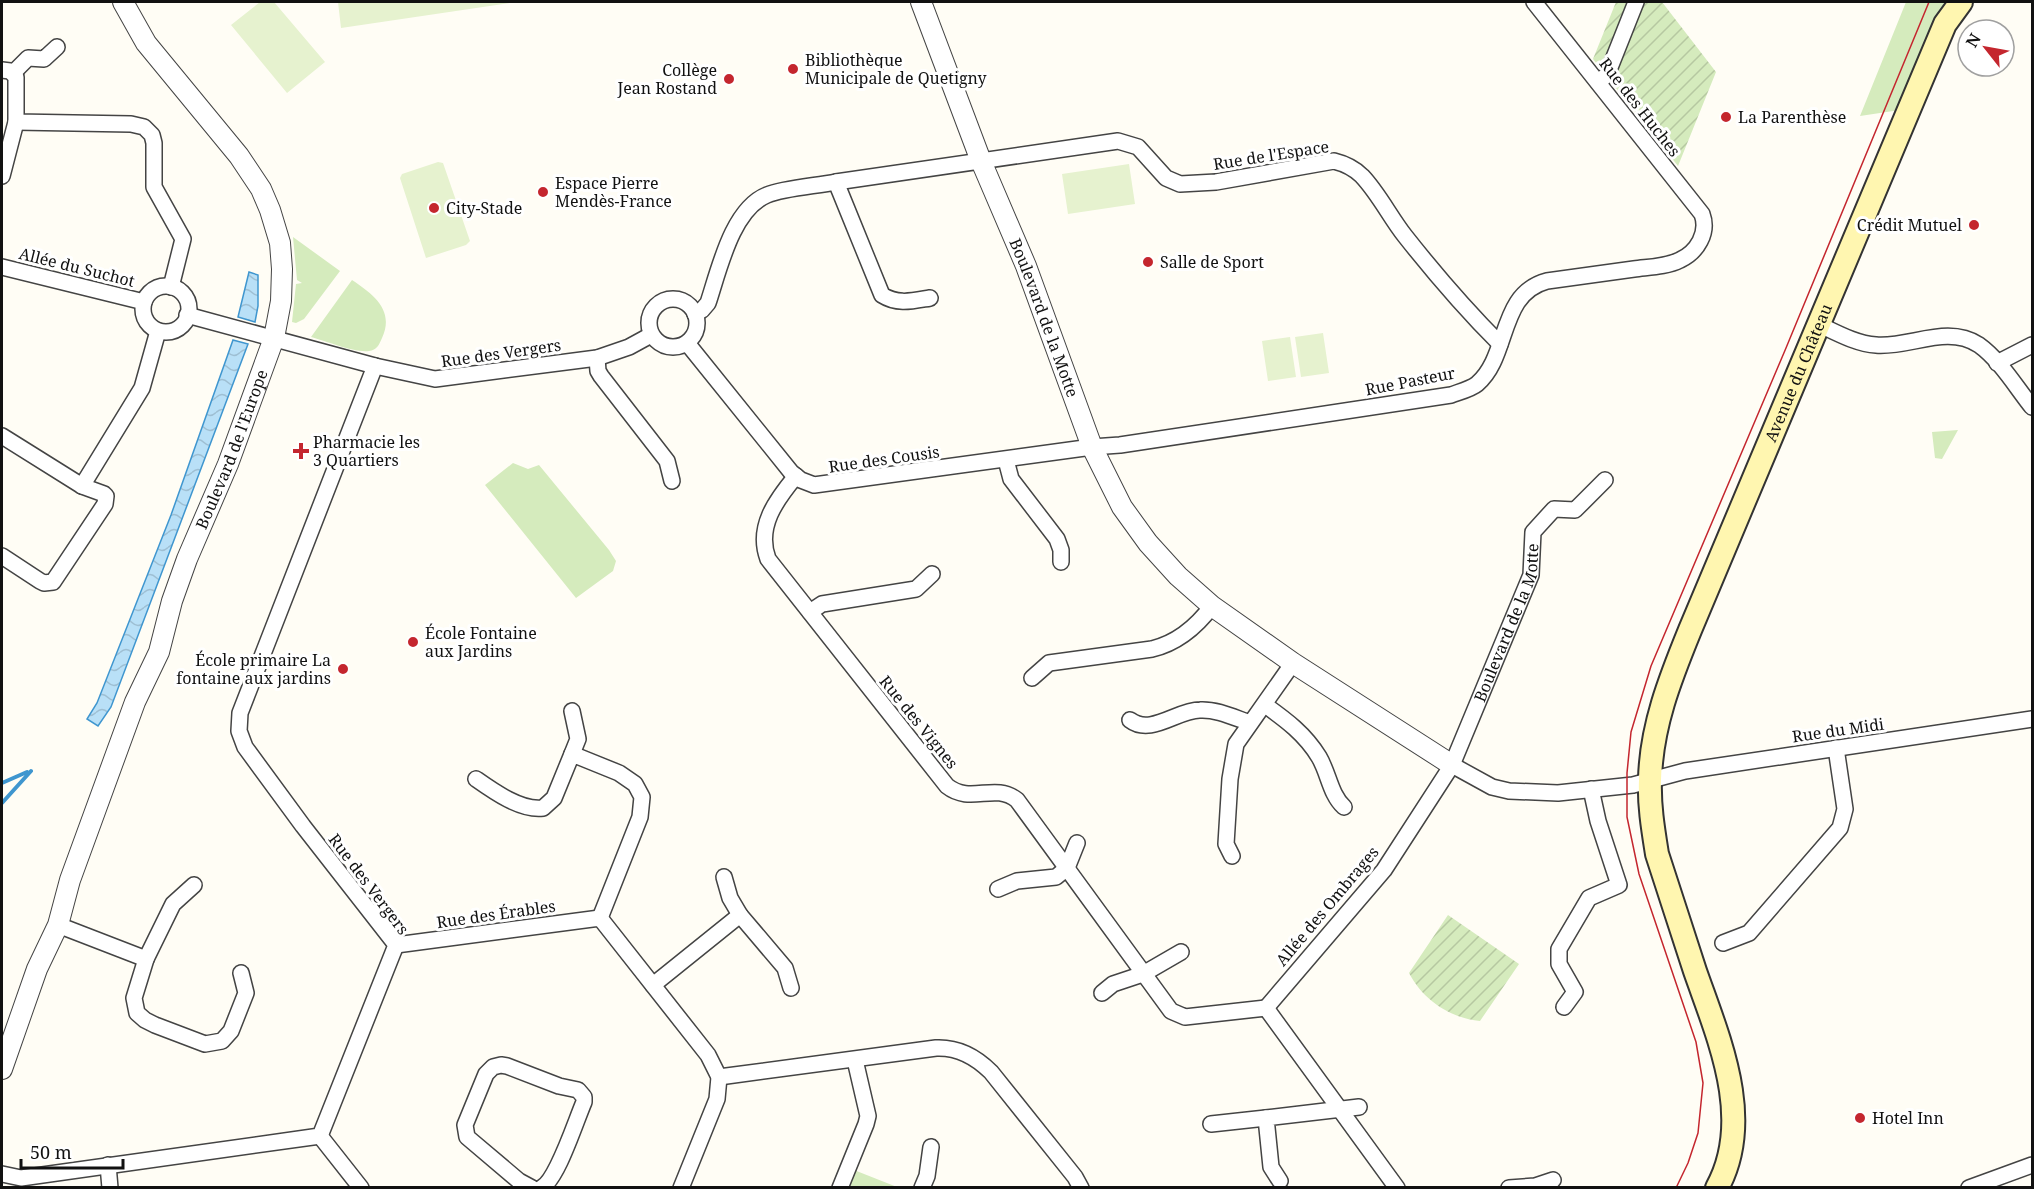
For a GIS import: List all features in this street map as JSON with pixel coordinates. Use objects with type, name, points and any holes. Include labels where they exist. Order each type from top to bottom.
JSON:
[{"type":"main road","points":[[1945,24],[1953,2]]},
{"type":"main road","name":"Avenue du Château","points":[[1732,1101],[1721,1043],[1657,854],[1652,822],[1650,782],[1652,751],[1661,706],[1670,678],[1820,326],[1945,24],[1961,2]]},
{"type":"main road","points":[[1704,1188],[1718,1161],[1732,1101]]},
{"type":"main road","points":[[1717,1188],[1728,1158],[1733,1129],[1732,1101]]},
{"type":"street","name":"Boulevard de l'Europe","points":[[2,1069],[37,969],[58,925],[70,880],[135,702],[159,652],[172,601],[187,559],[228,464],[274,338],[281,301],[281,256],[277,230],[261,189],[239,156],[146,43],[123,2]]},
{"type":"street","name":"Boulevard de la Motte","points":[[921,2],[981,161],[1026,266],[1092,447],[1122,507],[1148,543],[1178,576],[1212,606],[1293,663],[1452,765],[1492,787],[1509,791],[1558,793],[1650,782]]},
{"type":"street","name":"Rue des Huches","points":[[1534,2],[1702,214],[1704,226],[1702,238]]},
{"type":"street","points":[[1598,82],[1607,75],[1635,2]]},
{"type":"street","points":[[2,176],[16,122],[16,81],[7,72],[28,58],[44,59],[57,47]]},
{"type":"street","points":[[16,122],[131,124],[144,127],[150,132],[154,143],[154,187],[183,239],[171,287]]},
{"type":"street","name":"Rue de l'Espace","points":[[981,161],[1118,141],[1138,147],[1167,178],[1180,184],[1198,184],[1334,161],[1343,163],[1351,166],[1363,177],[1404,235],[1455,297],[1500,344]]},
{"type":"street","points":[[695,314],[708,303],[735,229],[744,212],[768,194],[981,161]]},
{"type":"street","points":[[836,182],[882,295],[891,301],[900,303],[930,298]]},
{"type":"street","name":"Rue Pasteur","points":[[1092,447],[1120,445],[1451,395],[1477,384],[1491,366],[1515,305],[1525,293],[1535,286],[1547,282],[1672,263],[1685,257],[1702,238]]},
{"type":"street","name":"Allée du Suchot","points":[[2,267],[144,302]]},
{"type":"street","points":[[171,287],[178,290],[186,300],[187,315],[181,326],[174,330],[158,331],[144,317],[144,302],[152,291],[171,287]]},
{"type":"street","points":[[677,299],[685,303],[695,314],[696,330],[687,343],[665,347],[659,344],[651,334],[648,323],[650,315],[661,302],[677,299]]},
{"type":"street","name":"Rue des Vergers","points":[[187,315],[375,366],[442,380],[597,358],[629,347],[651,334]]},
{"type":"street","points":[[1820,326],[1877,346],[1957,336],[1978,344],[1997,363],[2032,407]]},
{"type":"street","points":[[82,486],[142,388],[158,331]]},
{"type":"street","points":[[687,343],[796,476]]},
{"type":"street","points":[[1997,363],[2032,345]]},
{"type":"street","points":[[597,358],[598,371],[601,376],[667,461],[672,481]]},
{"type":"street","name":"Rue des Vergers","points":[[320,1136],[396,945],[245,747],[239,731],[240,713],[375,366]]},
{"type":"street","points":[[2,436],[82,486],[106,496],[105,504],[53,582],[40,581],[2,556]]},
{"type":"street","name":"Rue des Cousis","points":[[796,476],[808,483],[822,486],[1092,447]]},
{"type":"street","points":[[1006,460],[1011,479],[1057,539],[1061,550],[1061,562]]},
{"type":"street","name":"Rue des Vignes","points":[[796,476],[781,494],[770,513],[765,531],[764,546],[773,567],[947,786],[965,794],[999,792],[1014,797],[1171,1011],[1181,1016],[1266,1008]]},
{"type":"street","name":"Boulevard de la Motte","points":[[1452,765],[1531,575],[1533,532],[1554,509],[1575,510],[1605,480]]},
{"type":"street","points":[[810,612],[822,604],[916,588],[932,574]]},
{"type":"street","points":[[1032,678],[1049,663],[1152,649],[1168,644],[1184,634],[1212,606]]},
{"type":"street","points":[[1232,856],[1226,844],[1236,744],[1293,663]]},
{"type":"street","points":[[1265,705],[1290,723],[1304,737],[1324,767],[1335,799],[1344,807]]},
{"type":"street","points":[[1130,720],[1143,726],[1152,725],[1188,711],[1204,710],[1250,723]]},
{"type":"street","points":[[476,779],[501,796],[534,808],[543,808],[554,798],[578,739],[572,711]]},
{"type":"street","name":"Rue du Midi","points":[[1650,782],[1685,771],[2032,719]]},
{"type":"street","points":[[1723,944],[1749,933],[1840,828],[1845,809],[1836,748]]},
{"type":"street","points":[[572,754],[619,773],[635,784],[642,797],[640,817],[600,918],[708,1056],[718,1077],[717,1099],[681,1188]]},
{"type":"street","name":"Allée des Ombrages","points":[[1266,1008],[1384,870],[1452,765]]},
{"type":"street","points":[[1564,1007],[1575,992],[1559,964],[1558,949],[1589,898],[1619,885],[1598,821],[1591,789]]},
{"type":"street","points":[[998,889],[1017,881],[1050,878],[1067,868],[1077,843]]},
{"type":"street","points":[[724,877],[729,897],[740,915],[784,968],[791,988]]},
{"type":"street","points":[[194,885],[173,904],[146,959],[134,998],[138,1013],[150,1023],[205,1044],[222,1041],[231,1031],[246,993],[241,973]]},
{"type":"street","points":[[653,985],[740,915]]},
{"type":"street","name":"Rue des Érables","points":[[396,945],[600,918]]},
{"type":"street","points":[[58,925],[146,959]]},
{"type":"street","points":[[1102,993],[1113,984],[1143,974],[1181,952]]},
{"type":"street","points":[[1266,1008],[1397,1188]]},
{"type":"street","points":[[718,1077],[947,1048],[956,1050],[975,1058],[991,1072],[1076,1177],[1081,1188]]},
{"type":"street","points":[[840,1188],[868,1116],[855,1060]]},
{"type":"street","points":[[532,1188],[519,1181],[471,1141],[465,1131],[466,1120],[483,1080],[490,1069],[497,1066],[507,1066],[560,1086],[578,1090],[584,1097],[584,1102],[555,1172],[541,1188]]},
{"type":"street","points":[[1211,1124],[1359,1107]]},
{"type":"street","points":[[1266,1118],[1271,1167],[1280,1181]]},
{"type":"street","points":[[2,1174],[21,1178],[320,1136],[361,1188]]},
{"type":"street","points":[[922,1188],[927,1176],[931,1147]]},
{"type":"street","points":[[108,1165],[110,1188]]},
{"type":"street","points":[[1969,1188],[2032,1165]]},
{"type":"street","points":[[1989,1188],[2032,1172]]},
{"type":"street","points":[[1509,1188],[1535,1186],[1553,1180]]},
{"type":"green space","points":[[260,2],[274,2],[325,62],[287,93],[231,25]]},
{"type":"green space","points":[[338,2],[516,2],[341,28]]},
{"type":"green space","points":[[1616,2],[1662,2],[1716,72],[1678,166],[1593,59]]},
{"type":"green space","points":[[1906,2],[1945,2],[1900,110],[1860,116]]},
{"type":"green space","name":"City-Stade","points":[[438,162],[443,163],[470,241],[466,245],[426,258],[400,178],[402,174]]},
{"type":"green space","points":[[1129,164],[1135,204],[1068,214],[1062,174]]},
{"type":"green space","points":[[293,237],[340,271],[304,319],[296,323],[292,322],[296,284],[302,283],[297,280]]},
{"type":"green space","points":[[352,280],[374,297],[384,311],[386,319],[382,338],[379,345],[372,350],[356,350],[311,337]]},
{"type":"green space","points":[[1323,333],[1329,373],[1301,377],[1295,337]]},
{"type":"green space","points":[[1290,337],[1296,377],[1268,381],[1262,341]]},
{"type":"green space","points":[[1958,430],[1942,459],[1935,458],[1932,432]]},
{"type":"green space","points":[[513,463],[528,469],[539,465],[616,561],[613,571],[576,598],[485,485]]},
{"type":"green space","points":[[1448,915],[1519,964],[1480,1021],[1458,1016],[1438,1006],[1422,991],[1409,973]]},
{"type":"green space","points":[[854,1170],[897,1187],[847,1188]]},
{"type":"water","points":[[249,272],[258,275],[258,306],[255,322],[238,317]]},
{"type":"water","points":[[233,340],[248,344],[111,707],[98,726],[87,719],[97,703],[171,515]]},
{"type":"waterway","points":[[2,803],[31,771]]},
{"type":"waterway","points":[[2,783],[27,772]]},
{"type":"tram line","points":[[1676,1188],[1688,1163],[1698,1133],[1703,1083],[1696,1042],[1639,874],[1627,817],[1627,773],[1631,732],[1651,666],[1929,2]]},
{"type":"place","name":"Bibliothèque Municipale de Quetigny","points":[[793,69]]},
{"type":"place","name":"Collège Jean Rostand","points":[[729,79]]},
{"type":"place","name":"La Parenthèse","points":[[1726,117]]},
{"type":"place","name":"Espace Pierre Mendès-France","points":[[543,192]]},
{"type":"place","name":"City-Stade","points":[[434,208]]},
{"type":"place","name":"Crédit Mutuel","points":[[1974,225]]},
{"type":"place","name":"Salle de Sport","points":[[1148,262]]},
{"type":"place","name":"Pharmacie les 3 Quartiers","points":[[301,451]]},
{"type":"place","name":"École Fontaine aux Jardins","points":[[413,642]]},
{"type":"place","name":"École primaire La fontaine aux jardins","points":[[343,669]]},
{"type":"place","name":"Hotel Inn","points":[[1860,1118]]}]
